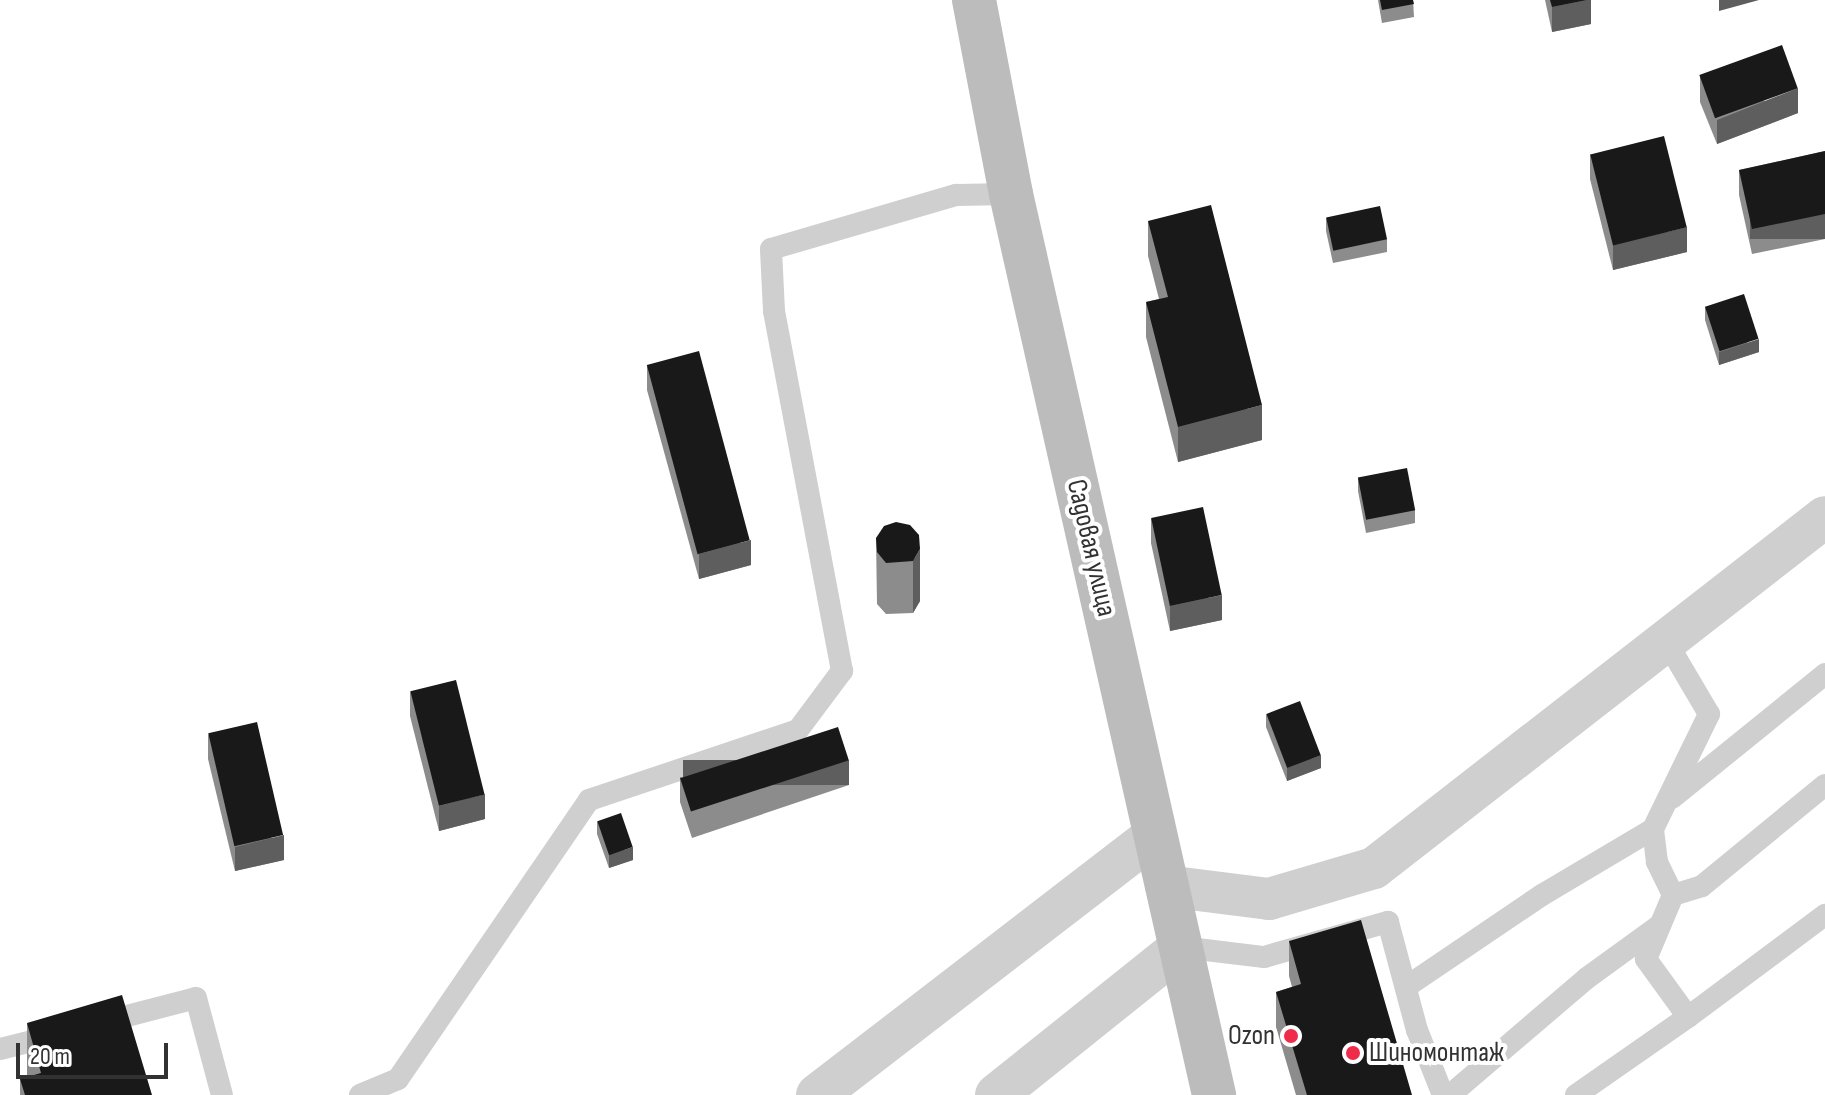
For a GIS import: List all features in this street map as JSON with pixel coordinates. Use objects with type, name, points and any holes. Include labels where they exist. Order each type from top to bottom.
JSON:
[{"type":"street","name":"Садовая улица","points":[[974,0],[1011,194],[1214,1095]]},
{"type":"street","points":[[1166,886],[1269,899],[1374,868],[1825,517]]},
{"type":"street","points":[[817,1095],[1155,835]]},
{"type":"street","points":[[996,1095],[1181,947]]},
{"type":"lane","points":[[360,1095],[398,1079],[589,800],[798,730],[842,671],[774,311],[771,249],[956,195],[1011,194]]},
{"type":"lane","points":[[1666,641],[1709,714],[1653,829],[1657,862],[1673,895],[1646,959],[1688,1017]]},
{"type":"lane","points":[[1665,804],[1825,674]]},
{"type":"lane","points":[[1673,895],[1702,886],[1825,785]]},
{"type":"lane","points":[[1406,987],[1542,895],[1653,829]]},
{"type":"lane","points":[[1576,1095],[1688,1017],[1825,915]]},
{"type":"lane","points":[[1181,947],[1264,957],[1388,922],[1406,987],[1443,1095]]},
{"type":"lane","points":[[1450,1095],[1587,978],[1661,924]]},
{"type":"lane","points":[[0,1049],[196,998],[222,1095]]},
{"type":"building","points":[[1380,0],[1413,0],[1414,4],[1382,10]]},
{"type":"building","points":[[1550,0],[1587,0],[1552,7]]},
{"type":"building","points":[[1782,45],[1798,88],[1715,118],[1699,75]]},
{"type":"building","points":[[1664,136],[1687,227],[1613,246],[1590,154]]},
{"type":"building","points":[[1825,151],[1825,214],[1752,229],[1739,170]]},
{"type":"building","points":[[1211,205],[1262,405],[1178,427],[1146,302],[1168,297],[1148,221]]},
{"type":"building","points":[[1380,206],[1387,239],[1333,251],[1326,217]]},
{"type":"building","points":[[1744,294],[1759,339],[1720,351],[1705,307]]},
{"type":"building","points":[[699,351],[750,540],[698,554],[647,365]]},
{"type":"building","points":[[1407,468],[1415,510],[1366,520],[1358,478]]},
{"type":"building","points":[[1203,507],[1222,595],[1170,606],[1151,518]]},
{"type":"building","points":[[896,522],[910,525],[919,535],[920,549],[913,561],[886,563],[877,552],[876,538],[884,526]]},
{"type":"building","points":[[456,680],[485,794],[439,806],[410,691]]},
{"type":"building","points":[[1300,701],[1321,755],[1287,768],[1266,714]]},
{"type":"building","points":[[257,722],[283,835],[234,846],[208,733]]},
{"type":"building","points":[[838,727],[849,760],[691,812],[680,778]]},
{"type":"building","points":[[621,813],[633,847],[609,855],[597,821]]},
{"type":"building","points":[[1361,920],[1412,1095],[1307,1095],[1276,992],[1301,984],[1289,941]]},
{"type":"building","points":[[122,995],[152,1095],[25,1095],[20,1079],[41,1073],[27,1023]]},
{"type":"place","name":"Ozon","points":[[1291,1036]]},
{"type":"place","name":"Шиномонтаж","points":[[1353,1053]]}]
